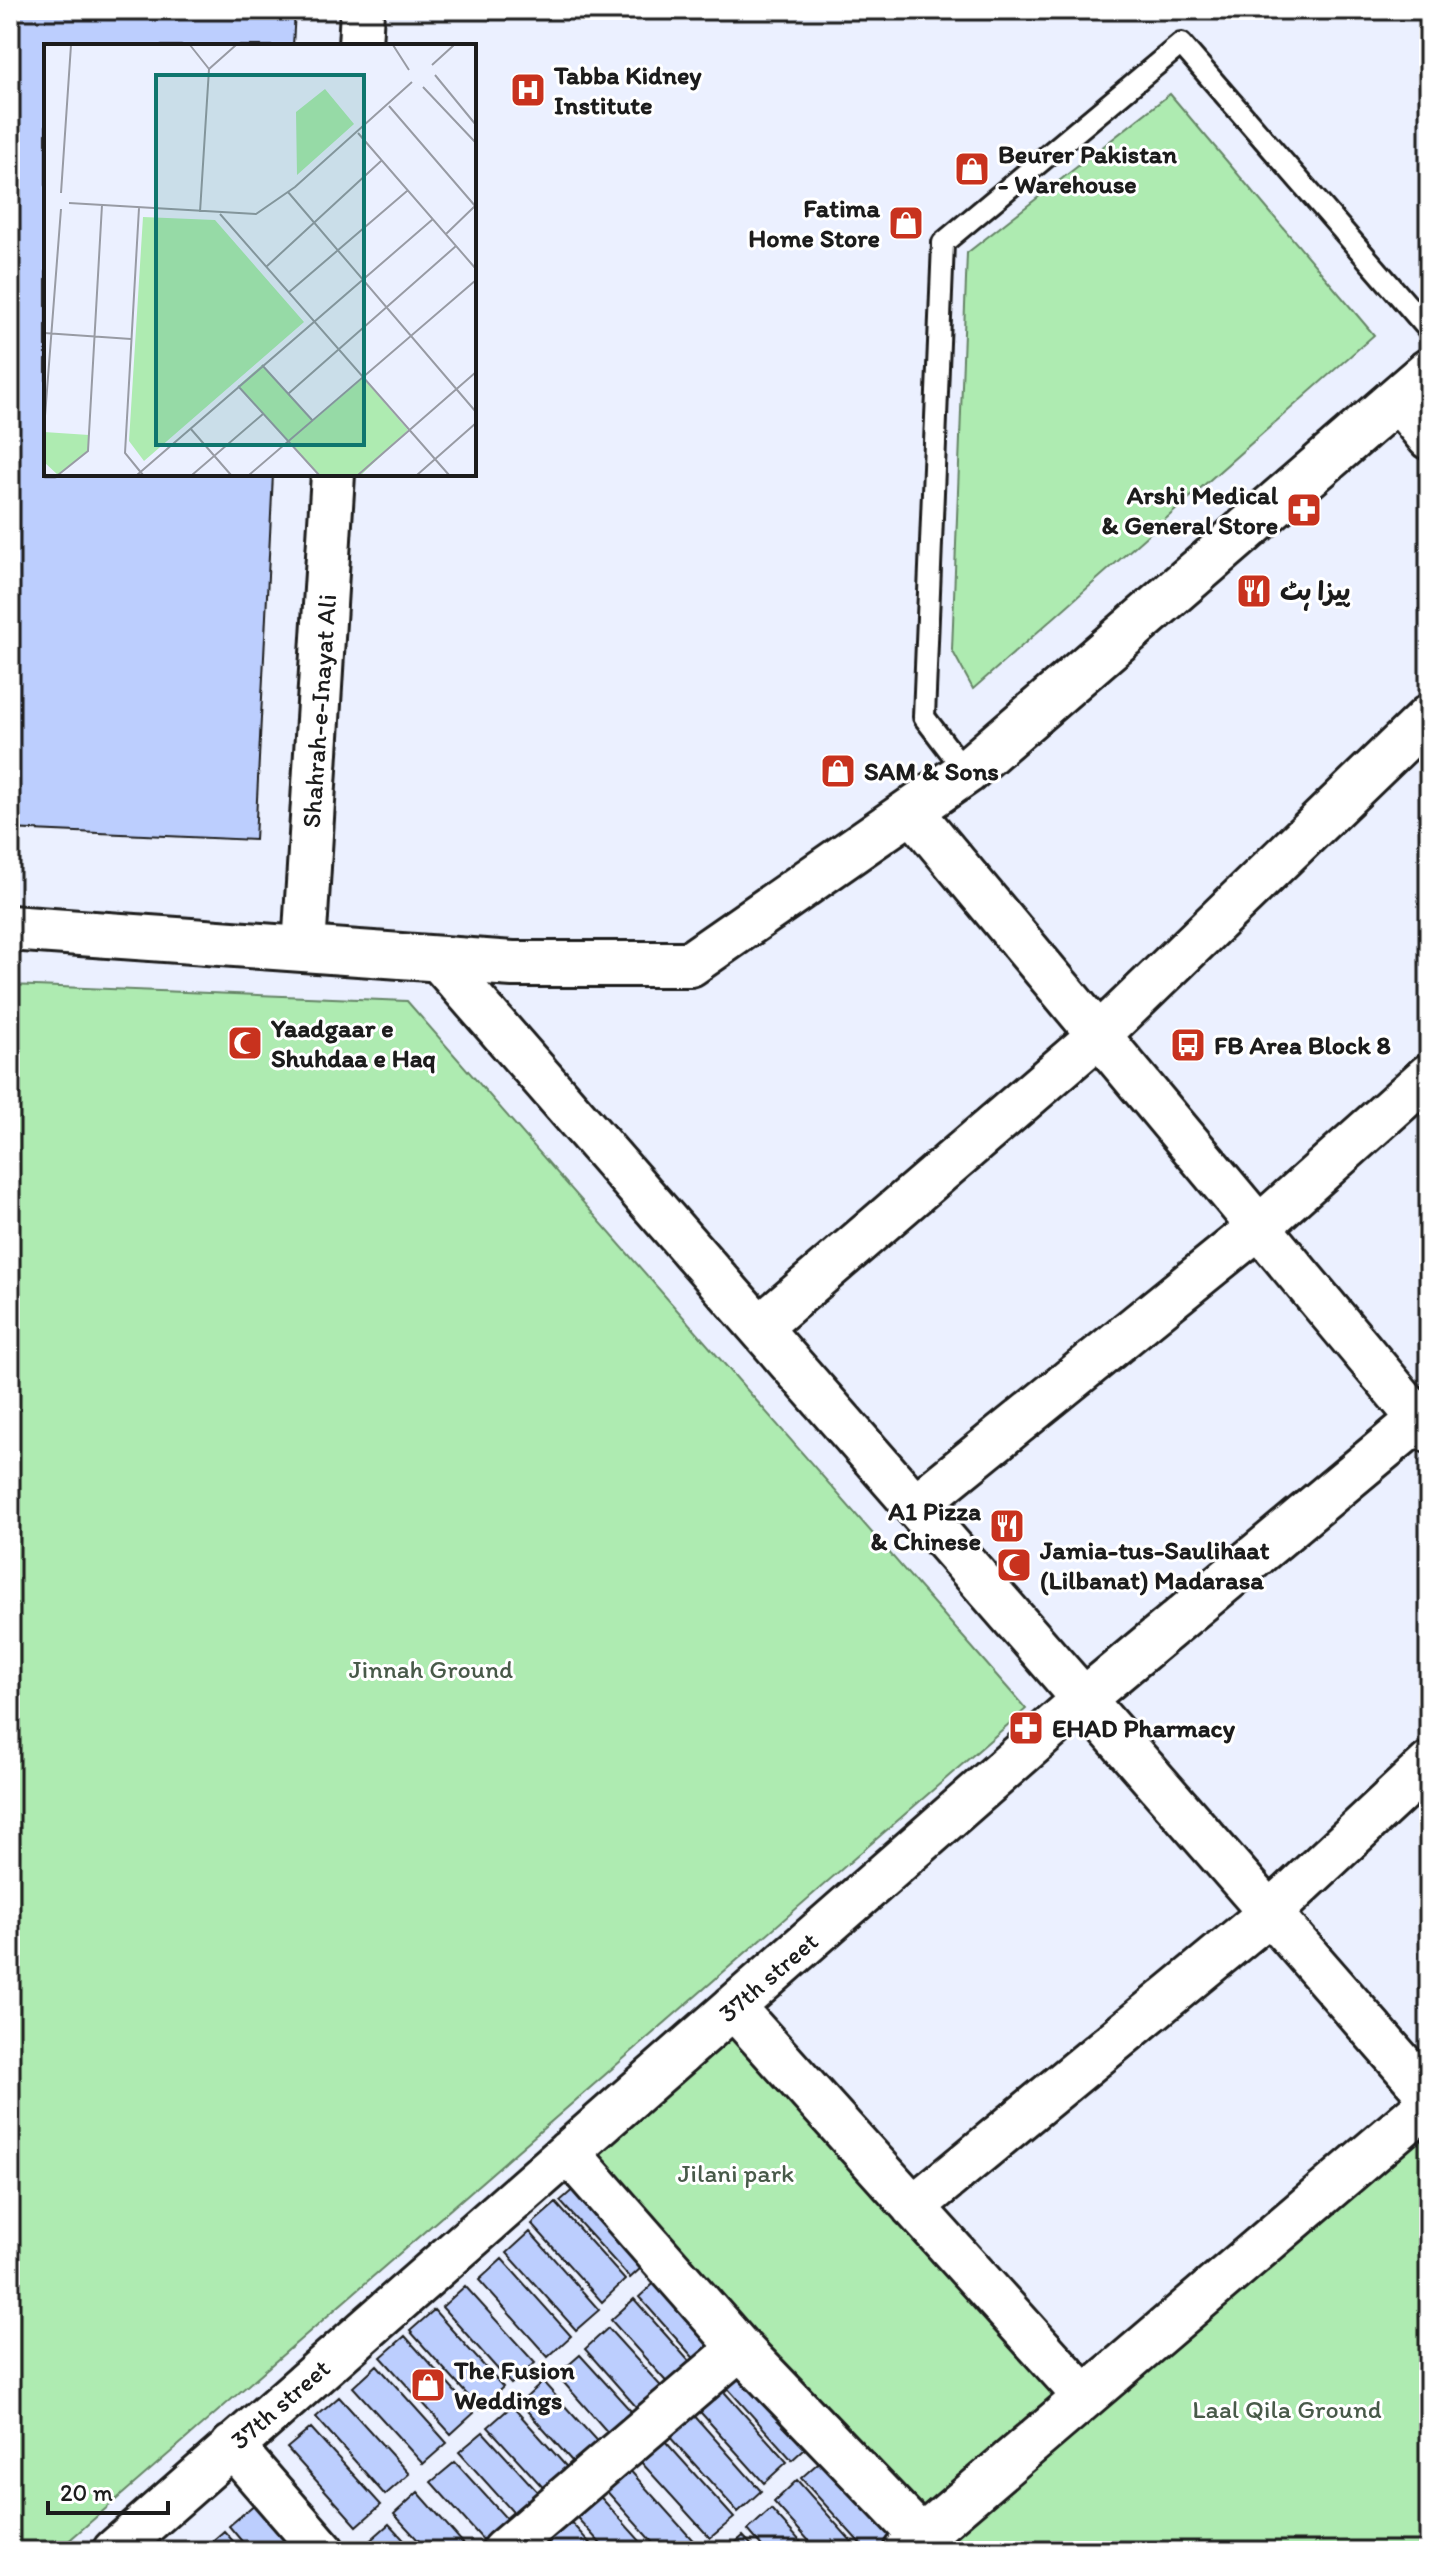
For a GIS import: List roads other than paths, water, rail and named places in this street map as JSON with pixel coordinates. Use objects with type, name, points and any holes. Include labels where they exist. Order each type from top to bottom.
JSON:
[{"type":"street","points":[[360,44],[362,10]]},
{"type":"street","points":[[10,928],[513,964],[690,964],[966,772],[1429,371]]},
{"type":"street","points":[[1397,399],[1429,438]]},
{"type":"street","name":"Shahrah-e-Inayat Ali","points":[[304,949],[333,476]]},
{"type":"street","points":[[760,1327],[1099,1035],[1429,716]]},
{"type":"street","points":[[911,810],[1259,1227],[1426,1420]]},
{"type":"street","points":[[437,958],[1429,2095]]},
{"type":"street","points":[[915,1506],[1259,1227],[1429,1075]]},
{"type":"street","name":"37th street","points":[[114,2551],[1084,1699],[1426,1420]]},
{"type":"street","points":[[913,2207],[1270,1913],[1429,1764]]},
{"type":"street","points":[[733,2007],[1085,2397]]},
{"type":"street","points":[[568,2152],[740,2348],[921,2546],[1085,2397],[1429,2103]]},
{"type":"street","points":[[503,2551],[740,2348]]},
{"type":"street","points":[[232,2446],[323,2551]]},
{"type":"lane","points":[[966,772],[924,717],[943,243],[1181,44],[1429,330]]},
{"type":"place","name":"Tabba Kidney Institute","points":[[528,90]]},
{"type":"place","name":"Beurer Pakistan - Warehouse","points":[[972,169]]},
{"type":"place","name":"Fatima Home Store","points":[[906,223]]},
{"type":"place","name":"Arshi Medical & General Store","points":[[1304,510]]},
{"type":"place","name":"پیزا ہٹ","points":[[1254,591]]},
{"type":"place","name":"SAM & Sons","points":[[838,771]]},
{"type":"place","name":"Yaadgaar e Shuhdaa e Haq","points":[[245,1043]]},
{"type":"place","name":"FB Area Block 8","points":[[1188,1045]]},
{"type":"place","name":"A1 Pizza & Chinese","points":[[1007,1526]]},
{"type":"place","name":"Jamia-tus-Saulihaat (Lilbanat) Madarasa","points":[[1014,1565]]},
{"type":"place","name":"EHAD Pharmacy","points":[[1026,1728]]},
{"type":"place","name":"The Fusion Weddings","points":[[428,2385]]},
{"type":"park label","name":"Jinnah Ground","points":[[431,1669]]},
{"type":"park label","name":"Jilani park","points":[[736,2173]]},
{"type":"park label","name":"Laal Qila Ground","points":[[1287,2409]]}]
